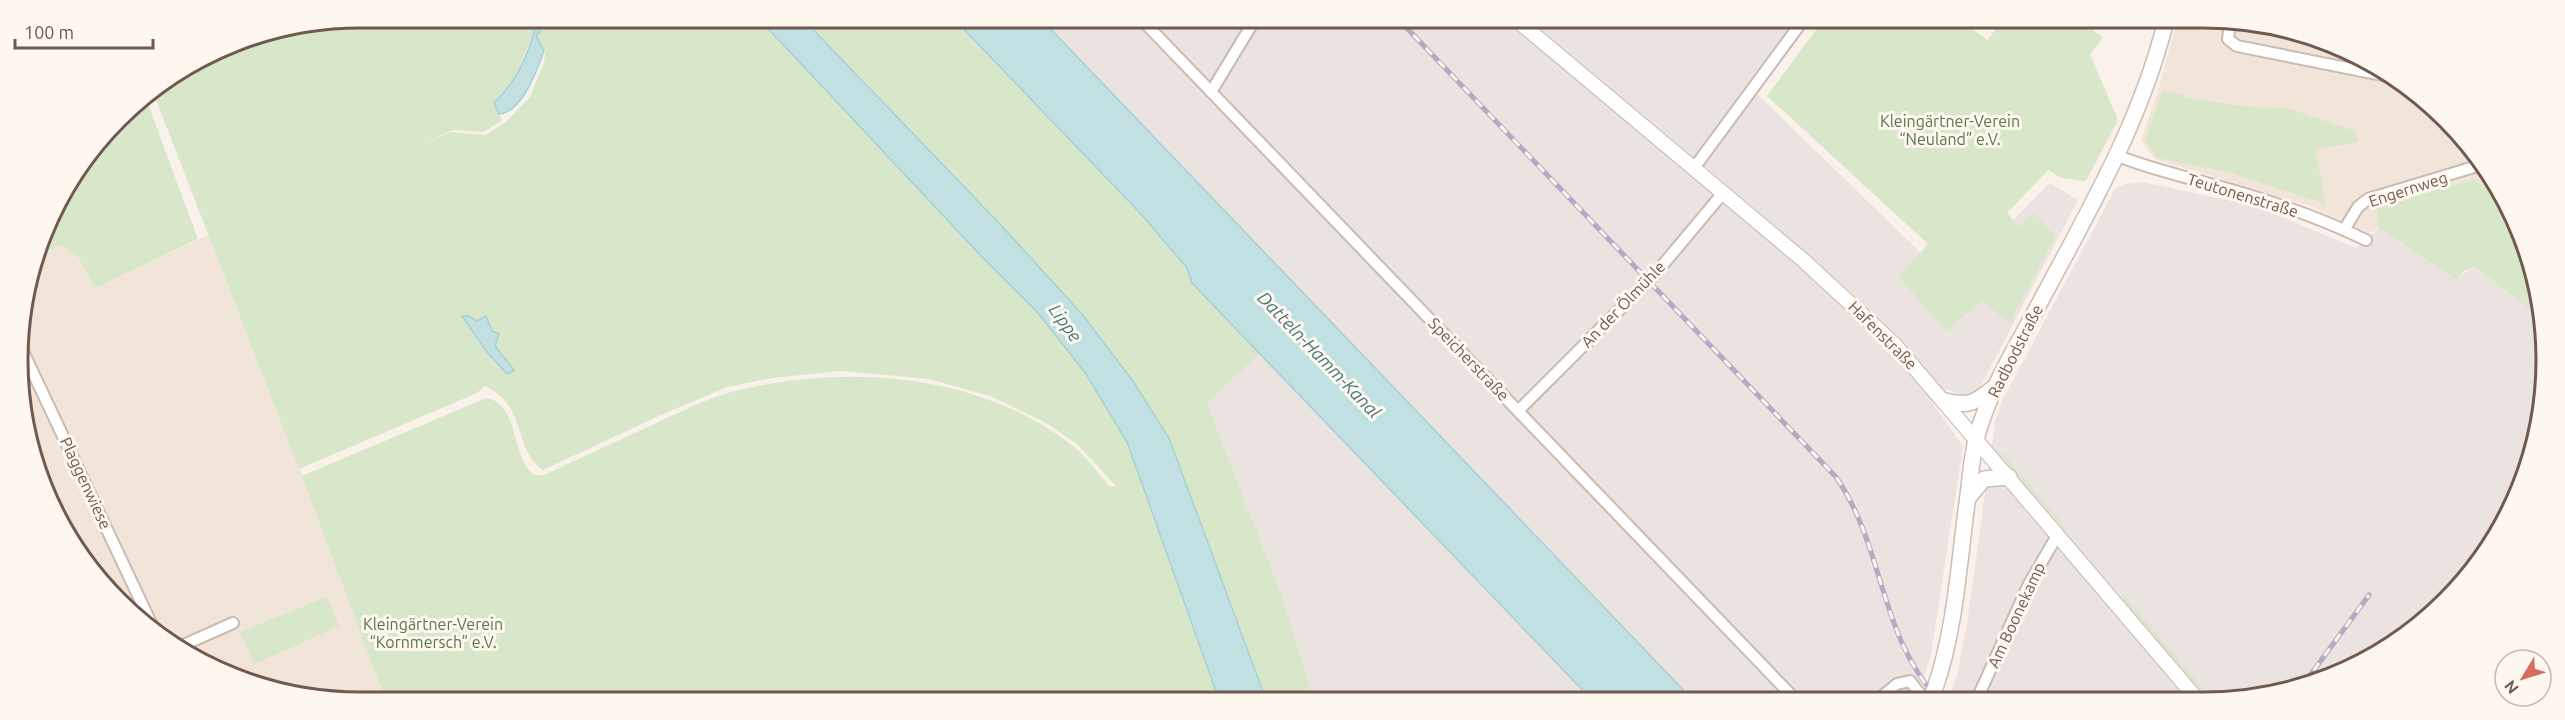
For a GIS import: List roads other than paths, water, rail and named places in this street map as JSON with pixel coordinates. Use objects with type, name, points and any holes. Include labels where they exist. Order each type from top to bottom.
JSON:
[{"type":"main road","name":"Radbodstraße","points":[[1931,692],[1942,667],[1951,619],[1976,437],[1996,386],[2118,156],[2146,84],[2164,28]]},
{"type":"main road","points":[[1945,401],[1974,404],[1996,386]]},
{"type":"main road","points":[[1967,501],[1984,479],[2009,477]]},
{"type":"street","name":"Speicherstraße","points":[[1150,28],[1788,692]]},
{"type":"street","points":[[1212,92],[1250,28]]},
{"type":"street","name":"Hafenstraße","points":[[1526,28],[1863,312],[1945,401],[2191,692]]},
{"type":"street","points":[[1694,168],[1797,28]]},
{"type":"street","points":[[2229,29],[2228,39],[2237,46],[2370,73]]},
{"type":"street","name":"Teutonenstraße","points":[[2118,156],[2169,174],[2275,204],[2366,240]]},
{"type":"street","name":"Engernweg","points":[[2344,230],[2358,207],[2368,200],[2475,168]]},
{"type":"street","name":"An der Ölmühle","points":[[1518,411],[1656,273],[1723,193]]},
{"type":"street","name":"Plaggenwiese","points":[[28,362],[147,614]]},
{"type":"street","name":"Am Boonekamp","points":[[1980,692],[2029,584],[2058,534]]},
{"type":"street","points":[[188,643],[233,623]]},
{"type":"street","points":[[1888,692],[1898,684],[1910,681],[1926,692]]},
{"type":"water","points":[[534,28],[538,28],[540,32],[536,35],[544,51],[528,89],[515,106],[499,114],[494,103],[516,76]]},
{"type":"water","name":"Lippe","points":[[767,28],[812,28],[998,222],[1082,314],[1133,381],[1169,438],[1263,692],[1216,692],[1127,442],[1086,374],[1038,313],[982,257]]},
{"type":"water","name":"Datteln-Hamm-Kanal","points":[[963,28],[1050,28],[1685,692],[1584,692],[1192,283],[1187,268],[1141,214]]},
{"type":"water","points":[[462,316],[469,316],[477,321],[486,316],[492,331],[499,334],[495,346],[514,370],[507,374],[487,352]]},
{"type":"railway","points":[[1407,28],[1836,477],[1852,504],[1864,532],[1892,618],[1904,646],[1918,673],[1933,692]]},
{"type":"railway","points":[[2311,674],[2369,595]]},
{"type":"park label","name":"Kleingärtner-Verein “Neuland” e.V.","points":[[1950,130]]},
{"type":"park label","name":"Kleingärtner-Verein “Kornmersch” e.V.","points":[[433,633]]}]
